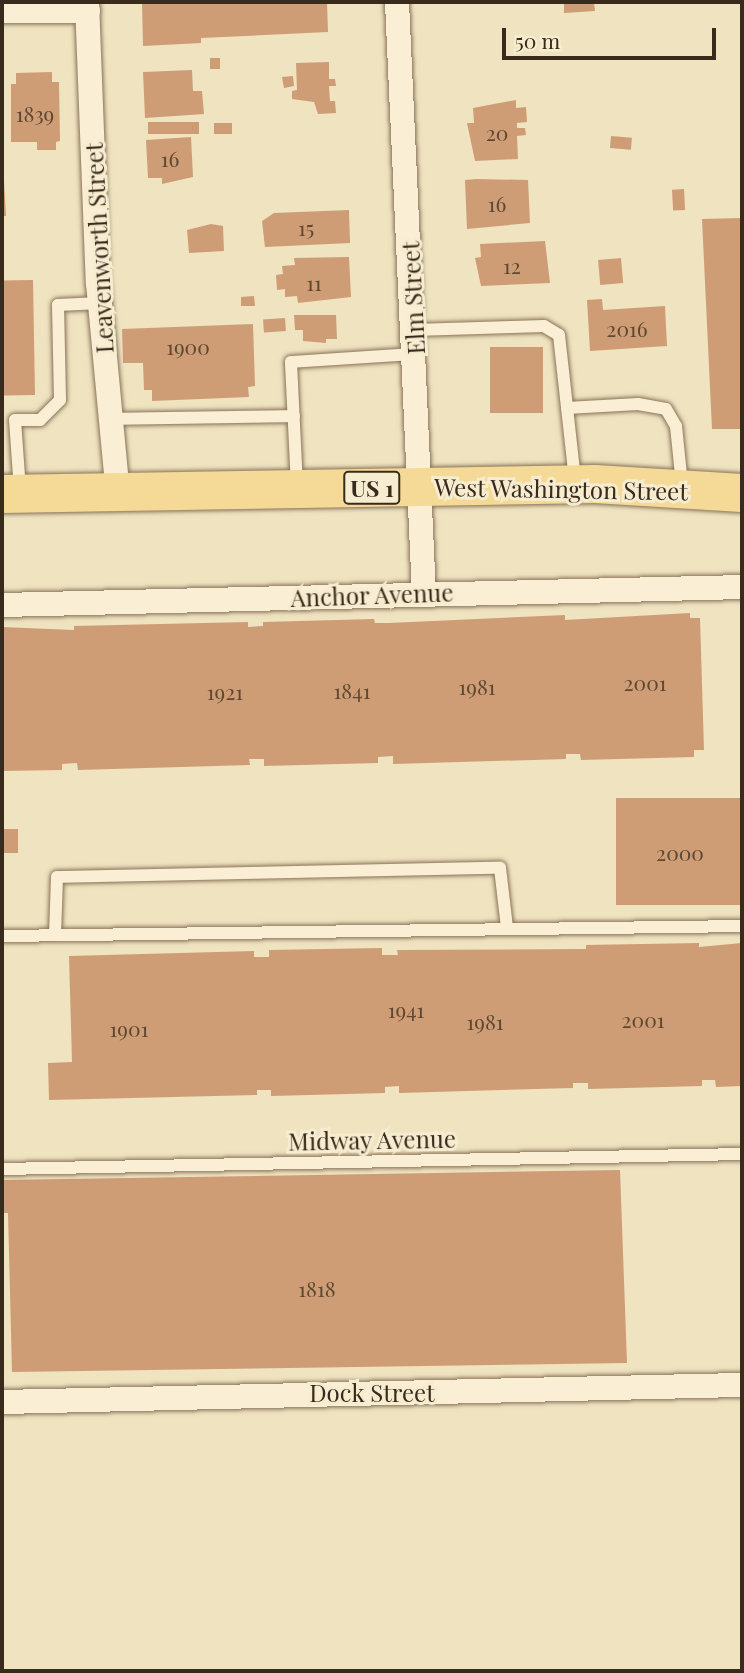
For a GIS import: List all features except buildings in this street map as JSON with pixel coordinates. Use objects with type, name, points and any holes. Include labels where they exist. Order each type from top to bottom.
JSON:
[{"type":"main road","name":"West Washington Street","points":[[11,494],[576,485],[742,493]]},
{"type":"street","name":"Elm Street","points":[[397,2],[415,342],[424,594]]},
{"type":"street","points":[[2,10],[88,6]]},
{"type":"street","name":"Leavenworth Street","points":[[88,6],[100,303],[118,493]]},
{"type":"street","name":"Anchor Avenue","points":[[2,606],[742,587]]},
{"type":"street","name":"Dock Street","points":[[2,1402],[742,1385]]},
{"type":"lane","points":[[11,494],[16,420],[40,420],[60,400],[58,305],[100,303]]},
{"type":"lane","points":[[297,490],[291,362],[415,342],[544,326],[559,335],[576,485]]},
{"type":"lane","points":[[567,408],[638,404],[666,409],[676,426],[683,489]]},
{"type":"lane","points":[[110,419],[294,416]]},
{"type":"lane","points":[[55,935],[57,877],[500,868],[508,928]]},
{"type":"lane","points":[[2,936],[742,926]]},
{"type":"lane","name":"Midway Avenue","points":[[2,1169],[742,1154]]}]
